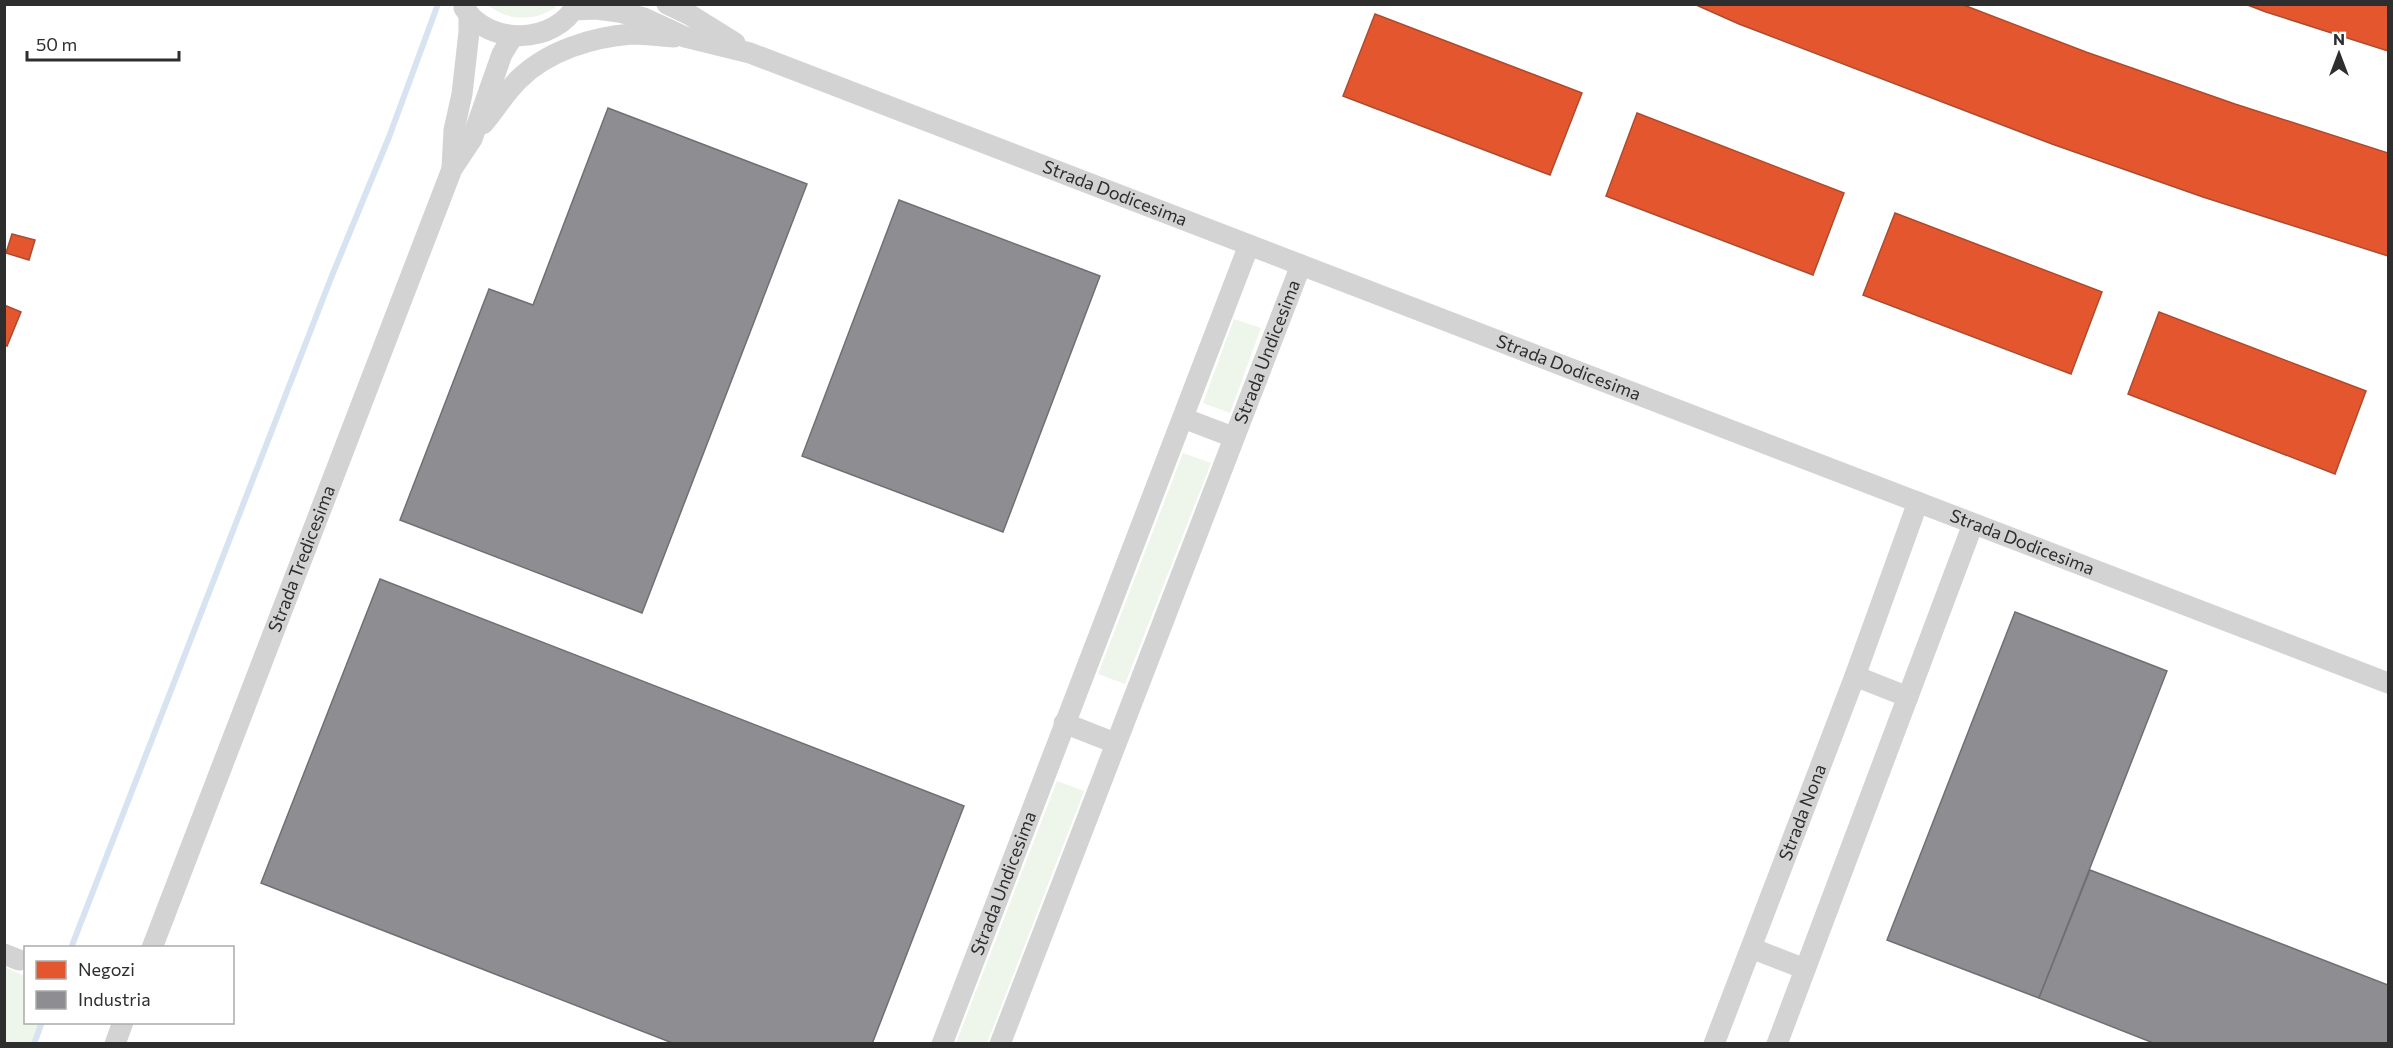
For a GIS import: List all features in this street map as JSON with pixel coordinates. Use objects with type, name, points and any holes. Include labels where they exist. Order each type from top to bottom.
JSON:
[{"type":"street","points":[[667,4],[690,15],[750,53]]},
{"type":"street","points":[[465,9],[494,32],[513,36],[543,33],[560,24],[576,7],[619,12],[644,18],[685,37]]},
{"type":"street","points":[[452,169],[454,130],[462,94],[469,32],[465,9]]},
{"type":"street","points":[[452,169],[472,139],[518,80],[541,62],[562,52],[603,38],[634,34],[685,37],[750,53]]},
{"type":"street","points":[[472,139],[502,54],[513,36]]},
{"type":"street","name":"Strada Dodicesima","points":[[750,53],[2388,683]]},
{"type":"street","name":"Strada Tredicesima","points":[[153,946],[452,169]]},
{"type":"street","name":"Strada Undicesima","points":[[942,1044],[1249,245]]},
{"type":"street","name":"Strada Undicesima","points":[[1000,1044],[1301,265]]},
{"type":"street","name":"Strada Undicesima","points":[[1183,417],[1233,437]]},
{"type":"street","name":"Strada Nona","points":[[1714,1044],[1855,676],[1918,502]]},
{"type":"street","points":[[1777,1044],[1973,524]]},
{"type":"street","points":[[1855,676],[1908,697]]},
{"type":"street","points":[[1064,723],[1115,743]]},
{"type":"street","points":[[1751,948],[1805,969]]},
{"type":"street","points":[[115,1044],[123,1024]]},
{"type":"shaded area","points":[[488,5],[558,5],[541,15],[523,18],[505,15]]},
{"type":"shaded area","points":[[1234,319],[1261,328],[1230,413],[1203,403]]},
{"type":"shaded area","points":[[1183,453],[1211,463],[1125,684],[1098,674]]},
{"type":"shaded area","points":[[1057,781],[1084,791],[987,1043],[956,1043]]},
{"type":"shaded area","points":[[4,967],[24,976],[24,1024],[42,1024],[34,1043],[5,1043]]},
{"type":"building: Negozi","points":[[1694,4],[1961,4],[2086,52],[2235,104],[2388,153],[2388,256],[2203,197],[2052,144],[1739,24]]},
{"type":"building: Negozi","points":[[2245,4],[2388,4],[2388,51],[2266,12]]},
{"type":"building: Negozi","points":[[1375,14],[1582,93],[1550,175],[1343,96]]},
{"type":"building: Negozi","points":[[1637,113],[1844,193],[1813,275],[1606,196]]},
{"type":"building: Negozi","points":[[1895,213],[2102,292],[2071,374],[1863,295]]},
{"type":"building: Negozi","points":[[12,234],[35,240],[29,260],[6,253]]},
{"type":"building: Negozi","points":[[4,305],[21,312],[7,346],[4,344]]},
{"type":"building: Negozi","points":[[2159,312],[2366,391],[2335,474],[2128,394]]},
{"type":"building: Industria","points":[[608,108],[807,184],[642,613],[400,520],[489,289],[533,305]]},
{"type":"building: Industria","points":[[899,200],[1100,276],[1003,532],[802,456]]},
{"type":"building: Industria","points":[[380,579],[964,806],[872,1044],[675,1044],[261,883]]},
{"type":"building: Industria","points":[[2015,612],[2167,671],[2039,998],[1887,940]]},
{"type":"building: Industria","points":[[2090,870],[2388,985],[2388,1044],[2156,1044],[2039,998]]},
{"type":"waterway","points":[[72,946],[331,278],[389,137],[438,4]]},
{"type":"waterway","points":[[34,1044],[41,1024]]}]
